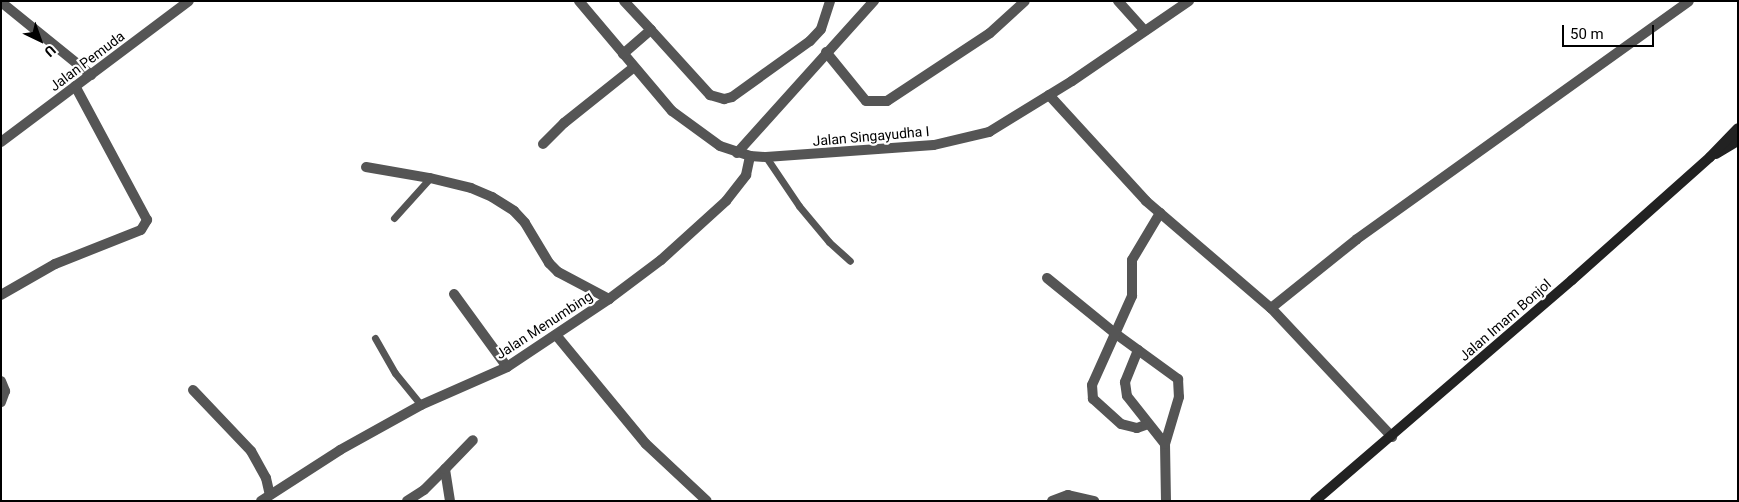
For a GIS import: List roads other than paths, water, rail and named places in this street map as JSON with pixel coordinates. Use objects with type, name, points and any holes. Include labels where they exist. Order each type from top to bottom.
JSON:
[{"type":"main road","name":"Jalan Imam Bonjol","points":[[1315,501],[1392,437],[1710,157],[1738,128]]},
{"type":"main road","name":"Jalan Imam Bonjol","points":[[1710,157],[1738,141]]},
{"type":"street","name":"Jalan Pemuda","points":[[1,142],[189,1]]},
{"type":"street","name":"Jalan Singayudha I","points":[[579,1],[633,68],[672,111],[705,137],[737,153],[766,157],[876,151],[967,139],[1012,120],[1189,1]]},
{"type":"street","points":[[624,1],[710,95],[724,99],[732,97],[810,41],[821,29],[830,1]]},
{"type":"street","points":[[737,153],[826,52],[874,1]]},
{"type":"street","points":[[826,52],[866,101],[887,100],[990,33],[1025,1]]},
{"type":"street","points":[[1118,1],[1145,31]]},
{"type":"street","points":[[1271,308],[1357,239],[1689,1]]},
{"type":"street","points":[[9,4],[91,76]]},
{"type":"street","points":[[623,54],[651,30]]},
{"type":"street","points":[[543,144],[564,123],[633,68]]},
{"type":"street","points":[[1,295],[55,264],[141,230],[148,220],[75,86]]},
{"type":"street","points":[[1049,95],[1160,213],[1271,308],[1392,437]]},
{"type":"street","name":"Jalan Menumbing","points":[[261,501],[340,450],[421,405],[507,367],[609,299],[662,260],[726,201],[746,174],[750,156]]},
{"type":"street","points":[[366,167],[430,178],[471,188],[514,211],[558,272],[609,299]]},
{"type":"street","points":[[1148,424],[1128,428],[1107,414],[1094,399],[1092,385],[1132,296],[1132,260],[1160,213]]},
{"type":"street","points":[[1047,278],[1116,334],[1174,375],[1181,387],[1165,444],[1166,501]]},
{"type":"street","points":[[454,294],[507,367]]},
{"type":"street","points":[[556,334],[646,444],[707,501]]},
{"type":"street","points":[[1138,350],[1126,382],[1127,396],[1165,444]]},
{"type":"street","points":[[1,381],[5,391],[1,402]]},
{"type":"street","points":[[193,390],[251,451],[266,478],[270,495]]},
{"type":"street","points":[[407,501],[424,490],[473,440]]},
{"type":"street","points":[[444,469],[450,501]]},
{"type":"street","points":[[1052,501],[1068,495],[1094,501]]},
{"type":"lane","points":[[766,157],[799,206],[829,242],[850,261]]},
{"type":"lane","points":[[394,218],[430,178]]},
{"type":"lane","points":[[375,338],[395,373],[421,405]]}]
